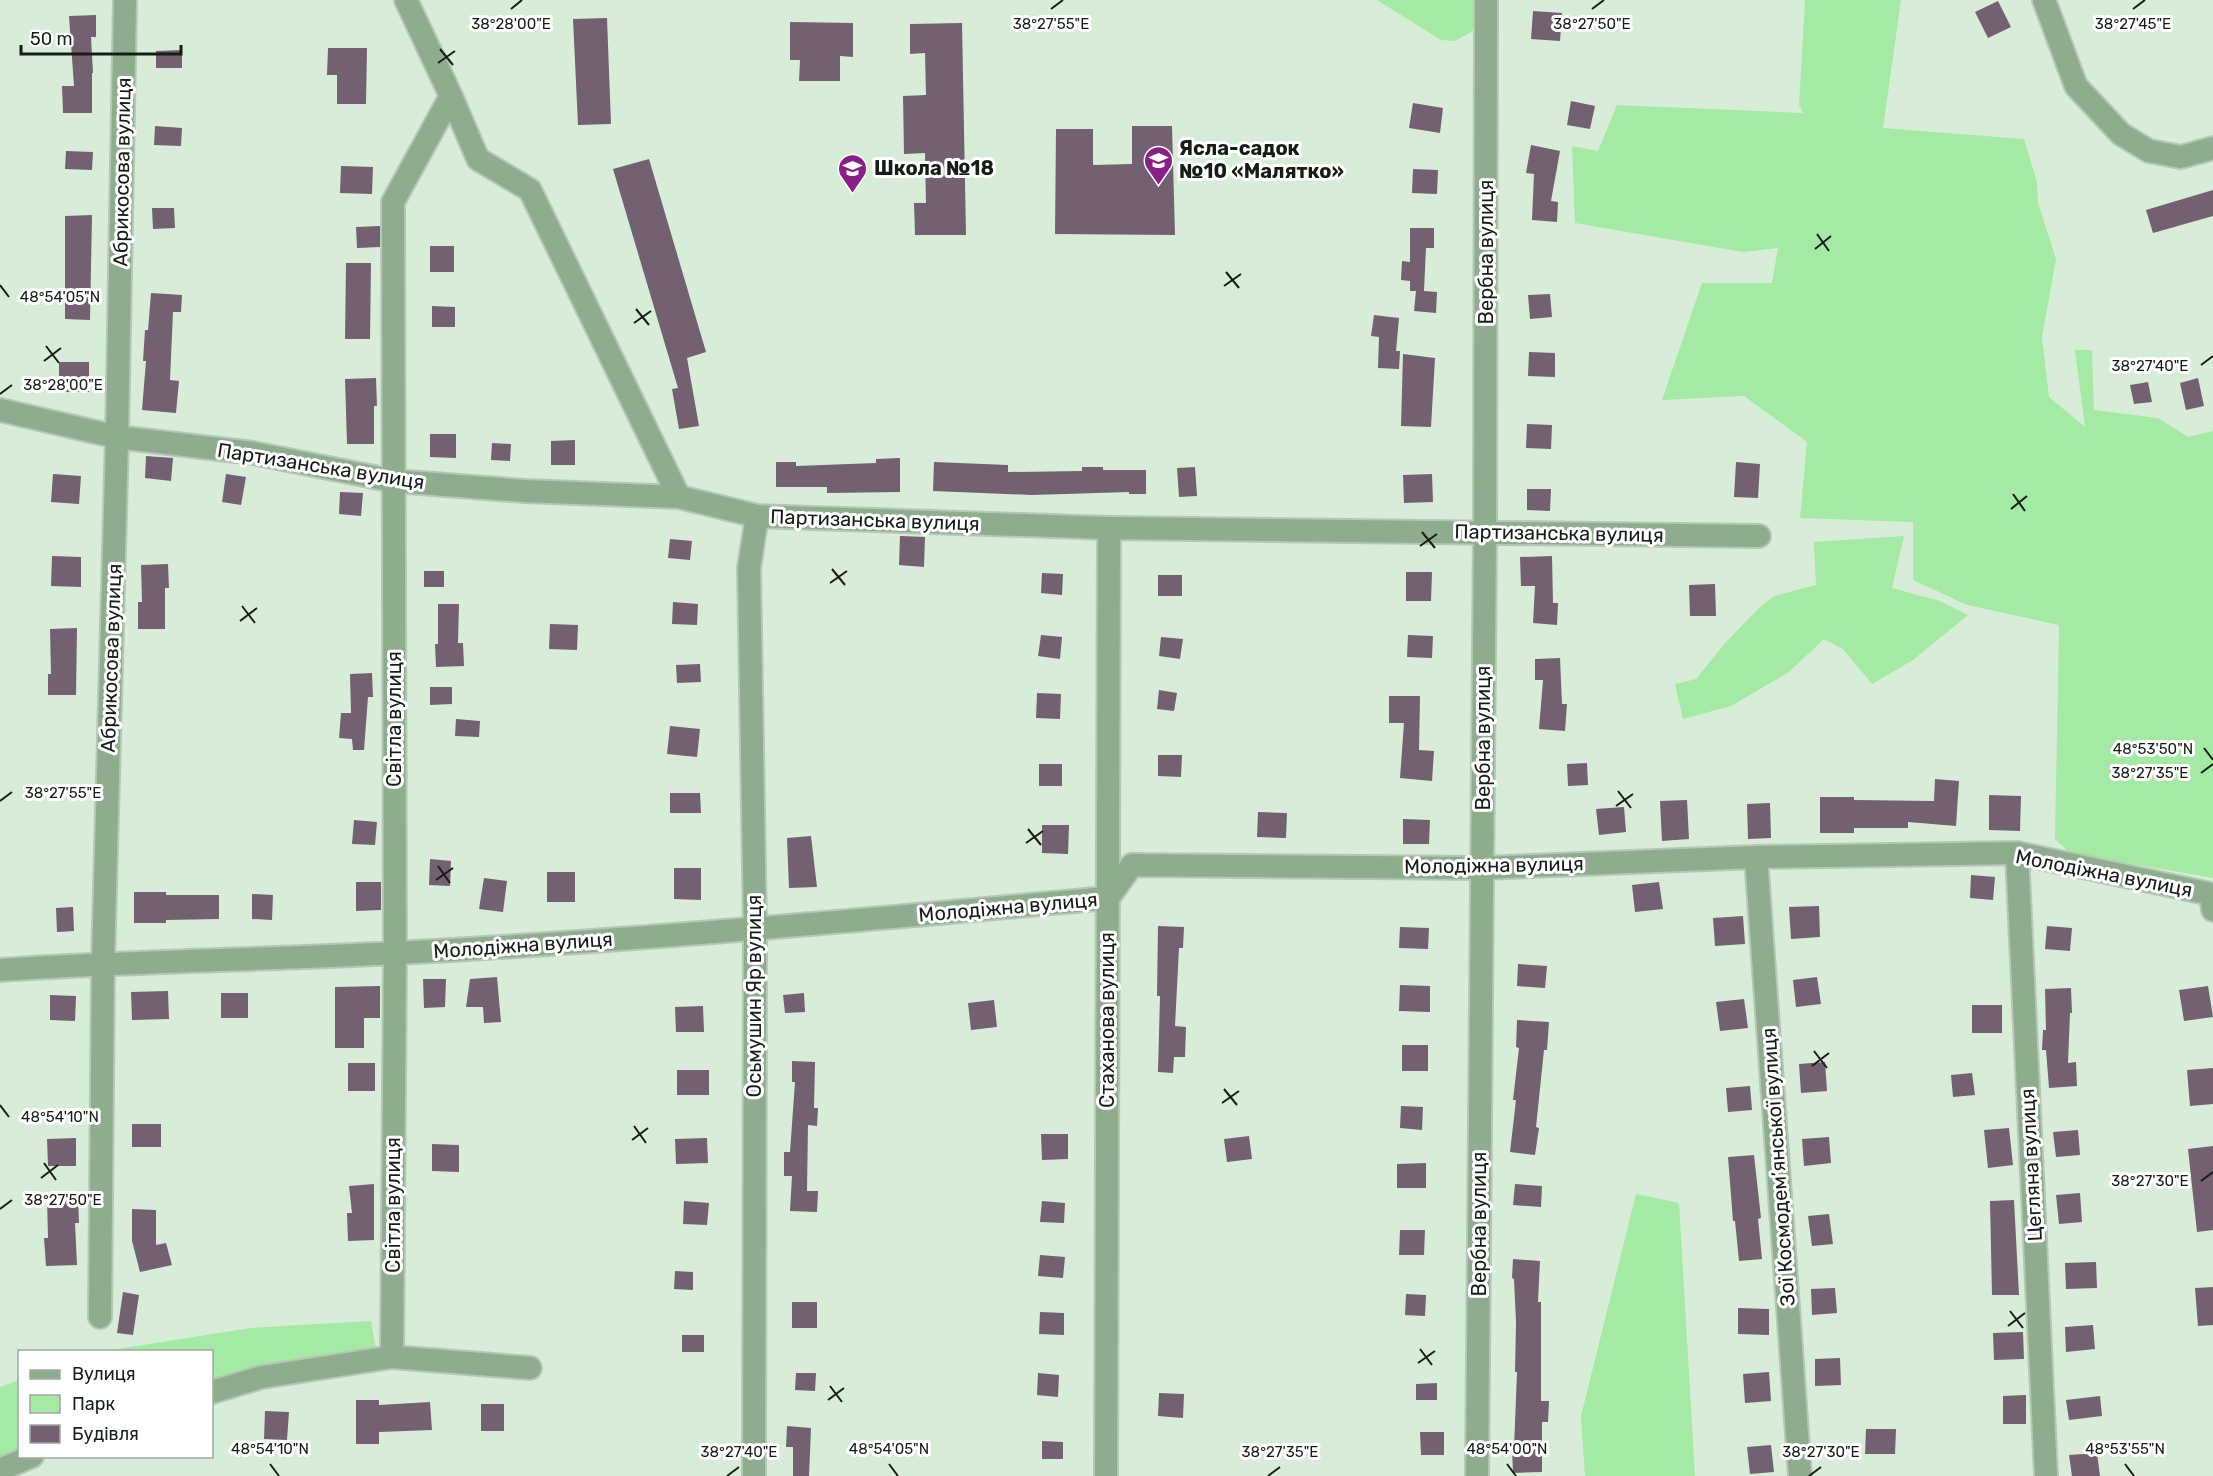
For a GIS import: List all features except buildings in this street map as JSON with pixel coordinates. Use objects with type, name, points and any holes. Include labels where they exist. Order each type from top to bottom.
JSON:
[{"type":"street","name":"Абрикосова вулиця","points":[[100,1317],[103,963],[117,437],[125,0]]},
{"type":"street","points":[[406,0],[478,159],[530,190],[679,497]]},
{"type":"street","name":"Вербна вулиця","points":[[1477,1476],[1485,531],[1486,0]]},
{"type":"street","points":[[2044,0],[2076,86],[2121,134],[2150,151],[2181,158],[2213,148]]},
{"type":"street","name":"Світла вулиця","points":[[392,1357],[395,953],[393,202],[451,96]]},
{"type":"street","name":"Партизанська вулиця","points":[[0,410],[117,437],[253,453],[394,481],[525,491],[679,497],[757,516],[1109,528],[1759,536]]},
{"type":"street","name":"Осьмушин Яр вулиця","points":[[754,1476],[754,929],[749,568],[757,516]]},
{"type":"street","name":"Стаханова вулиця","points":[[1106,1476],[1109,528]]},
{"type":"street","name":"Молодіжна вулиця","points":[[0,970],[103,963],[395,953],[754,929],[1108,898],[1132,865],[1482,868],[1756,857],[2017,853],[2212,902]]},
{"type":"street","name":"Цегляна вулиця","points":[[2017,853],[2046,1476]]},
{"type":"street","name":"Зої Космодем’янської вулиця","points":[[1756,857],[1800,1476]]},
{"type":"street","points":[[213,1392],[262,1377],[392,1357],[530,1368]]},
{"type":"street","points":[[0,1470],[27,1458]]},
{"type":"green space","points":[[1377,0],[1478,0],[1478,22],[1471,32],[1455,41],[1441,40]]},
{"type":"green space","points":[[1805,0],[1901,0],[1883,128],[2024,139],[2037,182],[2038,203],[2056,259],[2042,337],[2049,397],[2085,427],[2075,350],[2092,350],[2094,410],[2158,418],[2188,437],[2213,431],[2213,878],[2070,853],[2055,839],[2059,625],[1967,605],[1913,580],[1913,522],[1800,518],[1807,442],[1744,396],[1662,400],[1702,283],[1772,283],[1778,248],[1743,252],[1575,223],[1572,146],[1598,151],[1617,105],[1803,113],[1799,105]]},
{"type":"green space","points":[[1904,536],[1892,588],[1940,601],[1968,615],[1913,660],[1872,684],[1843,649],[1824,639],[1789,672],[1731,706],[1683,719],[1675,684],[1696,679],[1726,642],[1774,596],[1816,585],[1814,542]]},
{"type":"green space","points":[[1636,1194],[1679,1203],[1695,1476],[1585,1476],[1581,1416]]},
{"type":"green space","points":[[371,1321],[376,1349],[318,1356],[213,1383],[213,1350],[111,1350],[251,1328]]},
{"type":"green space","points":[[18,1380],[18,1449],[0,1457],[0,1387]]},
{"type":"place","name":"Ясла-садок №10 «Малятко»","points":[[1158,186]]},
{"type":"place","name":"Школа №18","points":[[853,194]]}]
